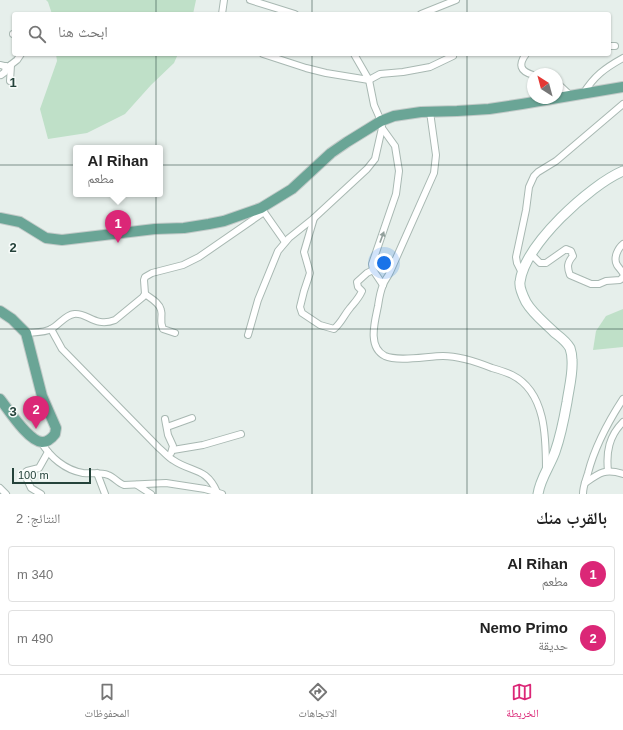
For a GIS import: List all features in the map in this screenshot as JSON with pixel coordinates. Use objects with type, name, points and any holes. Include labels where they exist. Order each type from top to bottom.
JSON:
[{"type":"main road","points":[[0,218],[20,222],[46,238],[62,240],[154,229],[184,228],[224,221],[262,210],[292,188],[330,153],[381,125],[394,116],[421,112],[489,109],[623,87]]},
{"type":"main road","points":[[538,494],[563,429],[572,373],[572,358],[570,349],[564,340],[540,318],[526,302],[520,283],[522,273],[531,254],[557,221],[581,198],[612,176],[623,171]]},
{"type":"main road","points":[[0,311],[12,319],[26,333],[42,396],[56,428],[55,434],[47,441],[41,442],[33,438],[0,399]]},
{"type":"street","points":[[222,12],[224,0]]},
{"type":"street","points":[[250,0],[289,12]]},
{"type":"street","points":[[426,12],[456,0]]},
{"type":"street","points":[[6,65],[17,60],[20,56]]},
{"type":"street","points":[[270,56],[326,73],[369,80],[380,74],[430,67],[453,56]]},
{"type":"street","points":[[355,56],[369,80],[374,105],[381,125],[395,146],[398,159],[399,176],[396,194],[372,264],[372,270],[383,284]]},
{"type":"street","points":[[525,56],[521,66],[527,73]]},
{"type":"street","points":[[583,94],[589,84],[606,68],[623,58]]},
{"type":"street","points":[[1,75],[5,72],[6,65]]},
{"type":"street","points":[[6,65],[10,81]]},
{"type":"street","points":[[563,88],[571,96]]},
{"type":"street","points":[[522,273],[516,257],[526,210],[529,187],[534,176],[556,161],[623,104]]},
{"type":"street","points":[[430,112],[436,155],[434,173],[390,272],[383,284],[373,332],[376,345],[385,356],[393,358],[442,356],[461,358],[513,375],[530,390],[536,400],[541,414],[545,429],[546,471]]},
{"type":"street","points":[[248,335],[254,311],[264,283],[278,251],[371,164],[375,159],[377,152],[381,125]]},
{"type":"street","points":[[26,333],[47,331],[67,316],[75,314],[100,322],[110,322],[116,320],[141,300],[145,294],[144,280],[148,275],[183,265],[195,259],[262,210],[286,242]]},
{"type":"street","points":[[314,218],[304,252],[310,273],[300,307],[302,313],[320,325],[334,328],[341,323],[360,296],[362,291],[358,287],[357,282],[372,270]]},
{"type":"street","points":[[623,244],[619,248],[616,258],[616,264],[623,273]]},
{"type":"street","points":[[531,254],[540,263],[546,263],[566,249],[571,250],[573,256],[568,263],[567,268],[570,275],[591,284],[620,280],[623,277]]},
{"type":"street","points":[[145,294],[157,304],[161,310],[160,322],[163,329],[175,334]]},
{"type":"street","points":[[51,329],[62,349],[154,443],[174,460],[205,475],[220,493]]},
{"type":"street","points":[[583,494],[596,448],[611,418],[623,399]]},
{"type":"street","points":[[167,427],[192,418]]},
{"type":"street","points":[[165,419],[173,450]]},
{"type":"street","points":[[608,471],[607,456],[616,429],[623,422]]},
{"type":"street","points":[[168,456],[173,450],[241,434]]},
{"type":"street","points":[[41,442],[56,460],[69,468],[83,473],[108,475],[120,484],[137,485],[166,483],[192,486],[220,493]]},
{"type":"street","points":[[41,494],[31,491],[24,474],[27,471],[39,468],[48,452]]},
{"type":"street","points":[[585,483],[596,475],[608,471],[623,474]]},
{"type":"street","points":[[96,473],[105,494]]},
{"type":"street","points":[[137,485],[150,494]]},
{"type":"street","points":[[0,488],[6,494]]},
{"type":"green space","points":[[46,0],[196,0],[193,12],[51,12]]},
{"type":"green space","points":[[56,56],[177,56],[174,63],[151,85],[125,114],[87,133],[48,139],[40,109],[57,61]]},
{"type":"green space","points":[[623,309],[623,347],[593,350],[596,331],[606,316]]},
{"type":"place","name":"Al Rihan","points":[[118,243]]},
{"type":"place","name":"Nemo Primo","points":[[36,429]]}]
